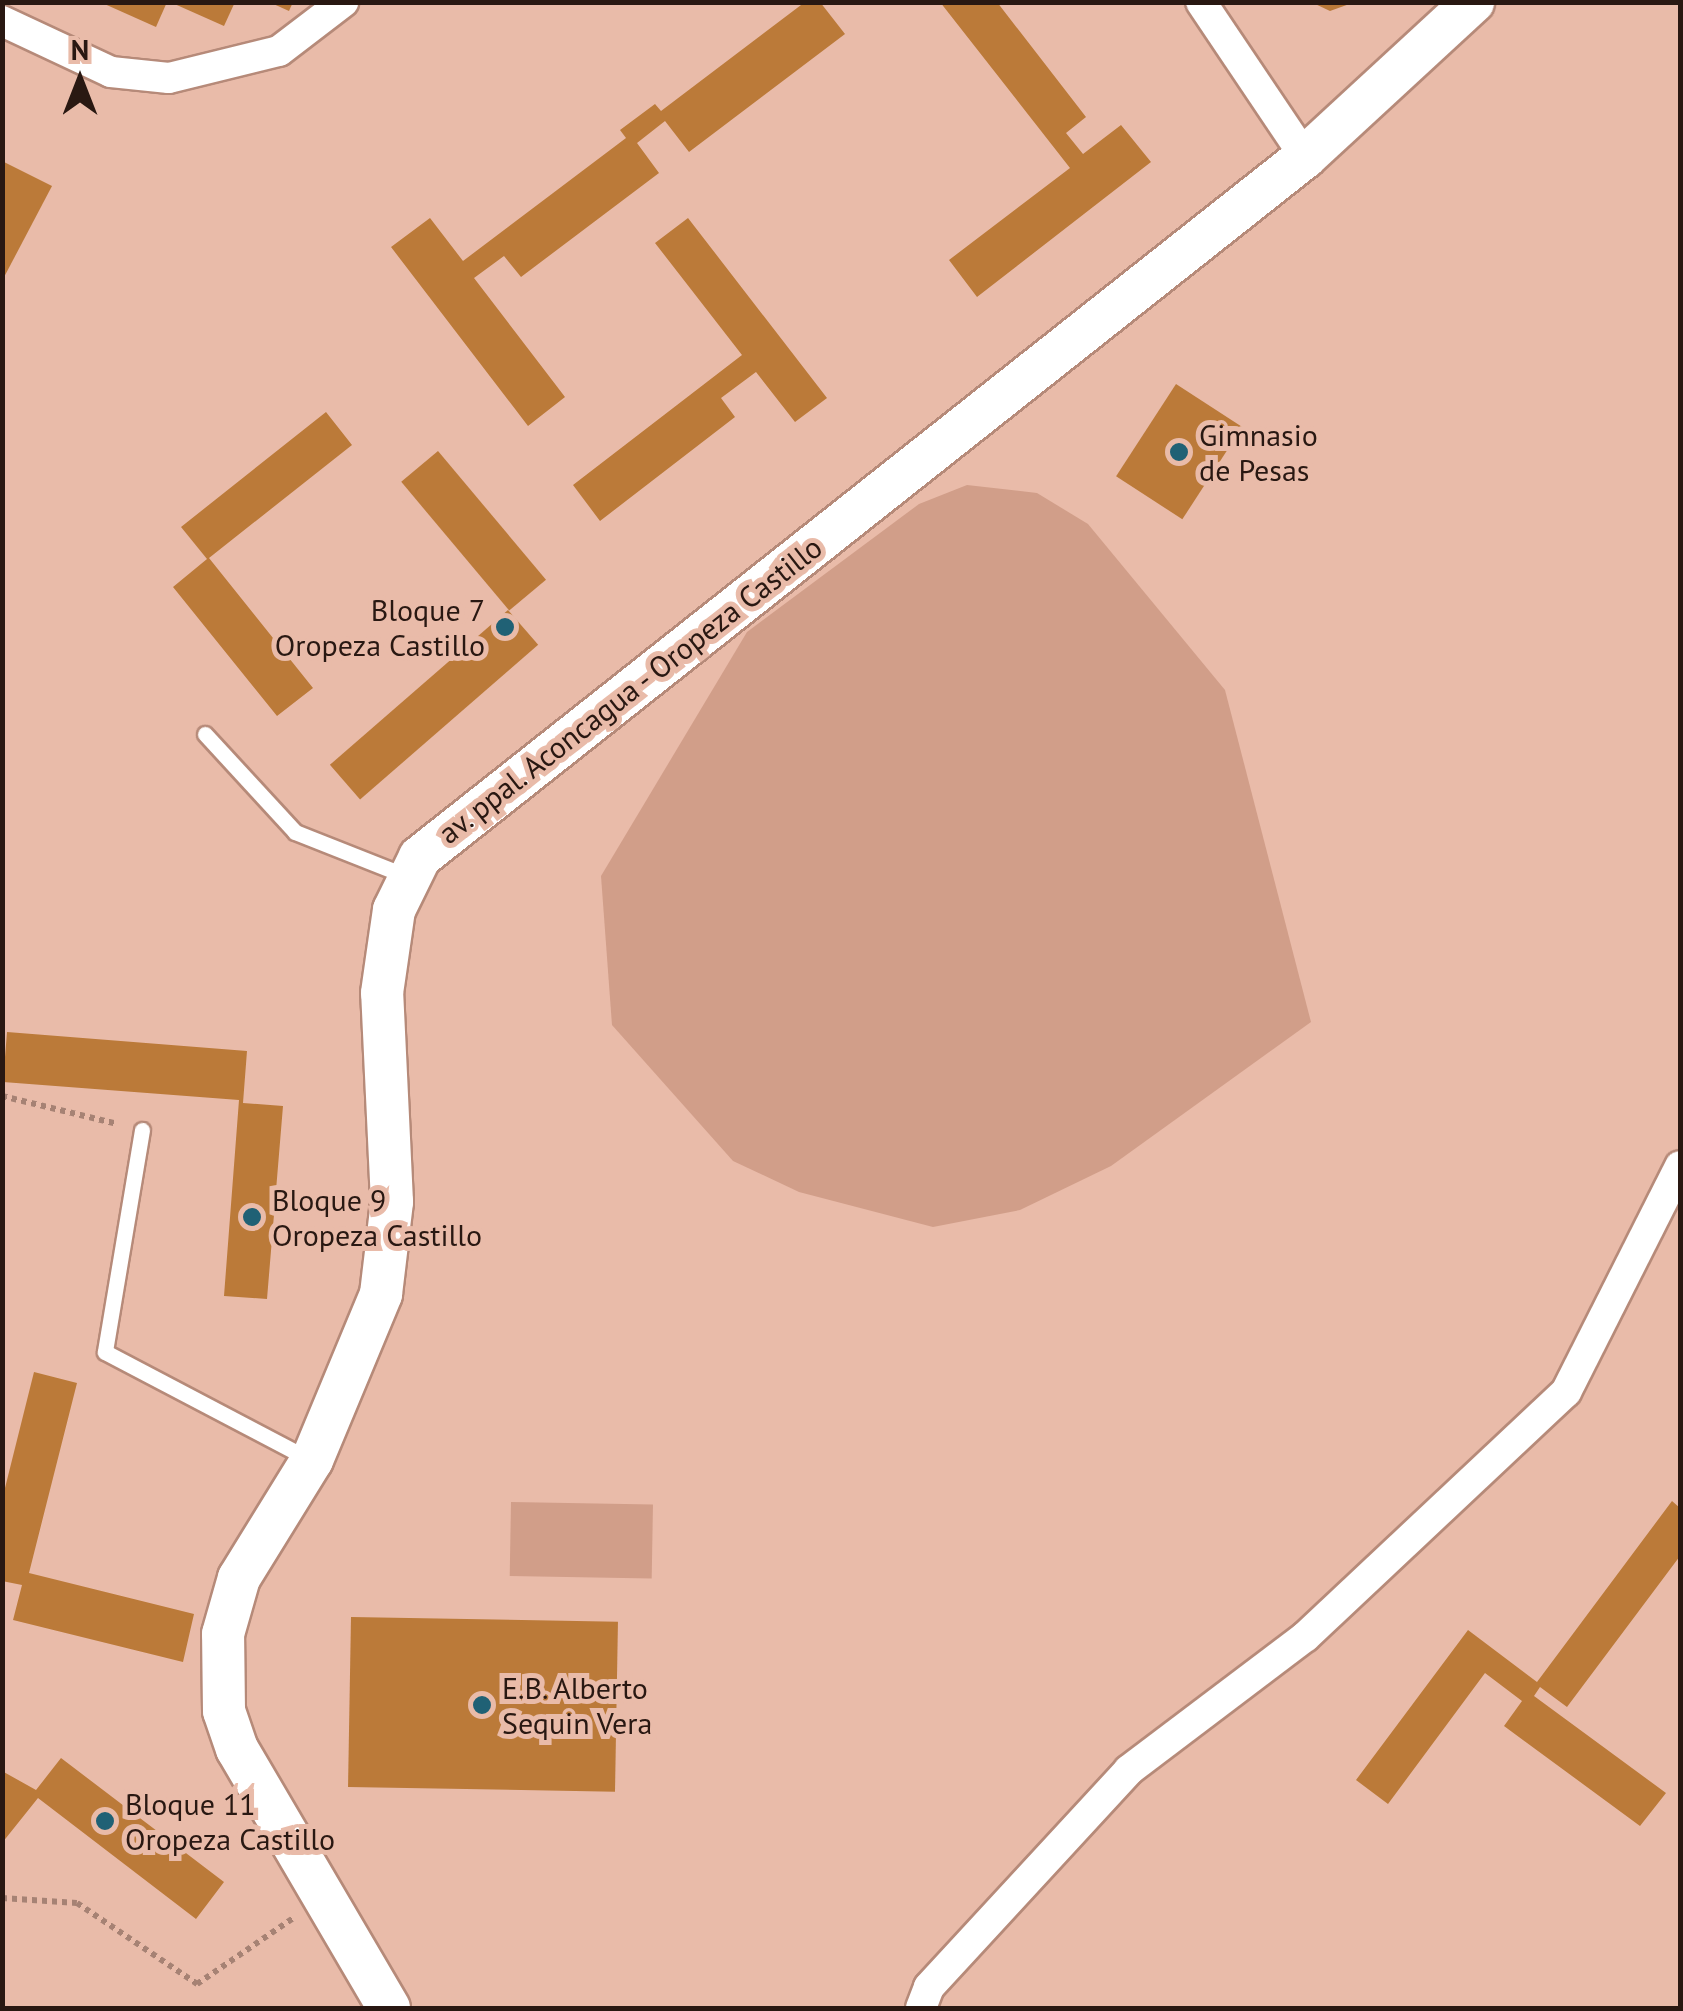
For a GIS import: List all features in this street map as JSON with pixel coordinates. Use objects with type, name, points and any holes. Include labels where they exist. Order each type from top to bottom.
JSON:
[{"type":"street","points":[[2,21],[111,72],[168,78],[279,51],[343,2]]},
{"type":"street","points":[[1201,2],[1305,158]]},
{"type":"street","name":"av. ppal. Aconcagua - Oropeza Castillo","points":[[388,2008],[321,1900],[224,1711],[223,1634],[240,1578],[312,1460],[381,1294],[392,1202],[382,993],[394,910],[410,878],[463,818],[1305,158],[1474,2]]},
{"type":"street","points":[[921,2008],[986,1922],[1129,1770],[1305,1637],[1566,1392],[1680,1166]]},
{"type":"lane","points":[[206,734],[295,832],[410,878]]},
{"type":"lane","points":[[142,1130],[105,1352],[312,1460]]},
{"type":"path","points":[[2,1096],[142,1130]]},
{"type":"path","points":[[2,1898],[76,1902],[197,1984],[321,1900]]},
{"type":"shaded area","points":[[967,485],[1037,493],[1088,524],[1225,690],[1311,1022],[1111,1166],[1020,1210],[933,1227],[799,1192],[733,1161],[612,1025],[601,876],[747,632],[919,504]]},
{"type":"shaded area","points":[[511,1502],[653,1504],[652,1578],[510,1576]]},
{"type":"building","points":[[100,2],[167,2],[156,27]]},
{"type":"building","points":[[170,2],[235,2],[224,26]]},
{"type":"building","points":[[269,2],[293,2],[289,11]]},
{"type":"building","points":[[805,2],[820,2],[845,34],[689,152],[665,121],[637,143],[659,173],[521,277],[504,256],[474,278],[565,397],[528,426],[391,247],[430,218],[463,261],[626,138],[620,130],[655,104],[661,111]]},
{"type":"building","points":[[940,2],[997,2],[1086,117],[1066,133],[1083,154],[1121,125],[1151,162],[977,297],[949,260],[1070,168]]},
{"type":"building","points":[[1311,2],[1355,2],[1330,11]]},
{"type":"building","points":[[2,161],[52,186],[2,281]]},
{"type":"building","points":[[688,218],[827,398],[795,422],[756,372],[721,398],[735,417],[600,521],[573,485],[742,355],[655,243]]},
{"type":"building","name":"Gimnasio de Pesas","points":[[1176,384],[1242,427],[1182,519],[1116,476]]},
{"type":"building","points":[[326,412],[352,445],[209,558],[313,688],[277,716],[173,587],[207,559],[181,527]]},
{"type":"building","points":[[438,451],[546,580],[509,611],[401,482]]},
{"type":"building","points":[[508,610],[538,645],[360,800],[330,765]]},
{"type":"building","name":"Bloque 9 Oropeza Castillo","points":[[7,1032],[247,1051],[243,1103],[283,1106],[267,1299],[224,1296],[239,1100],[3,1082]]},
{"type":"building","points":[[34,1372],[77,1383],[29,1573],[194,1614],[183,1662],[13,1620],[22,1585],[2,1581],[2,1500]]},
{"type":"building","points":[[1672,1501],[1680,1508],[1680,1556],[1567,1707],[1540,1687],[1534,1696],[1666,1793],[1640,1826],[1504,1726],[1522,1701],[1485,1673],[1388,1804],[1356,1780],[1468,1630],[1537,1682]]},
{"type":"building","name":"E.B. Alberto Sequin Vera","points":[[351,1617],[618,1622],[615,1792],[348,1787]]},
{"type":"building","name":"Bloque 11 Oropeza Castillo","points":[[61,1758],[224,1882],[196,1919],[38,1798],[2,1843],[2,1771],[36,1790]]},
{"type":"place","name":"Gimnasio de Pesas","points":[[1179,452]]},
{"type":"place","name":"Bloque 7 Oropeza Castillo","points":[[505,627]]},
{"type":"place","name":"Bloque 9 Oropeza Castillo","points":[[252,1217]]},
{"type":"place","name":"E.B. Alberto Sequin Vera","points":[[482,1705]]},
{"type":"place","name":"Bloque 11 Oropeza Castillo","points":[[105,1821]]}]
